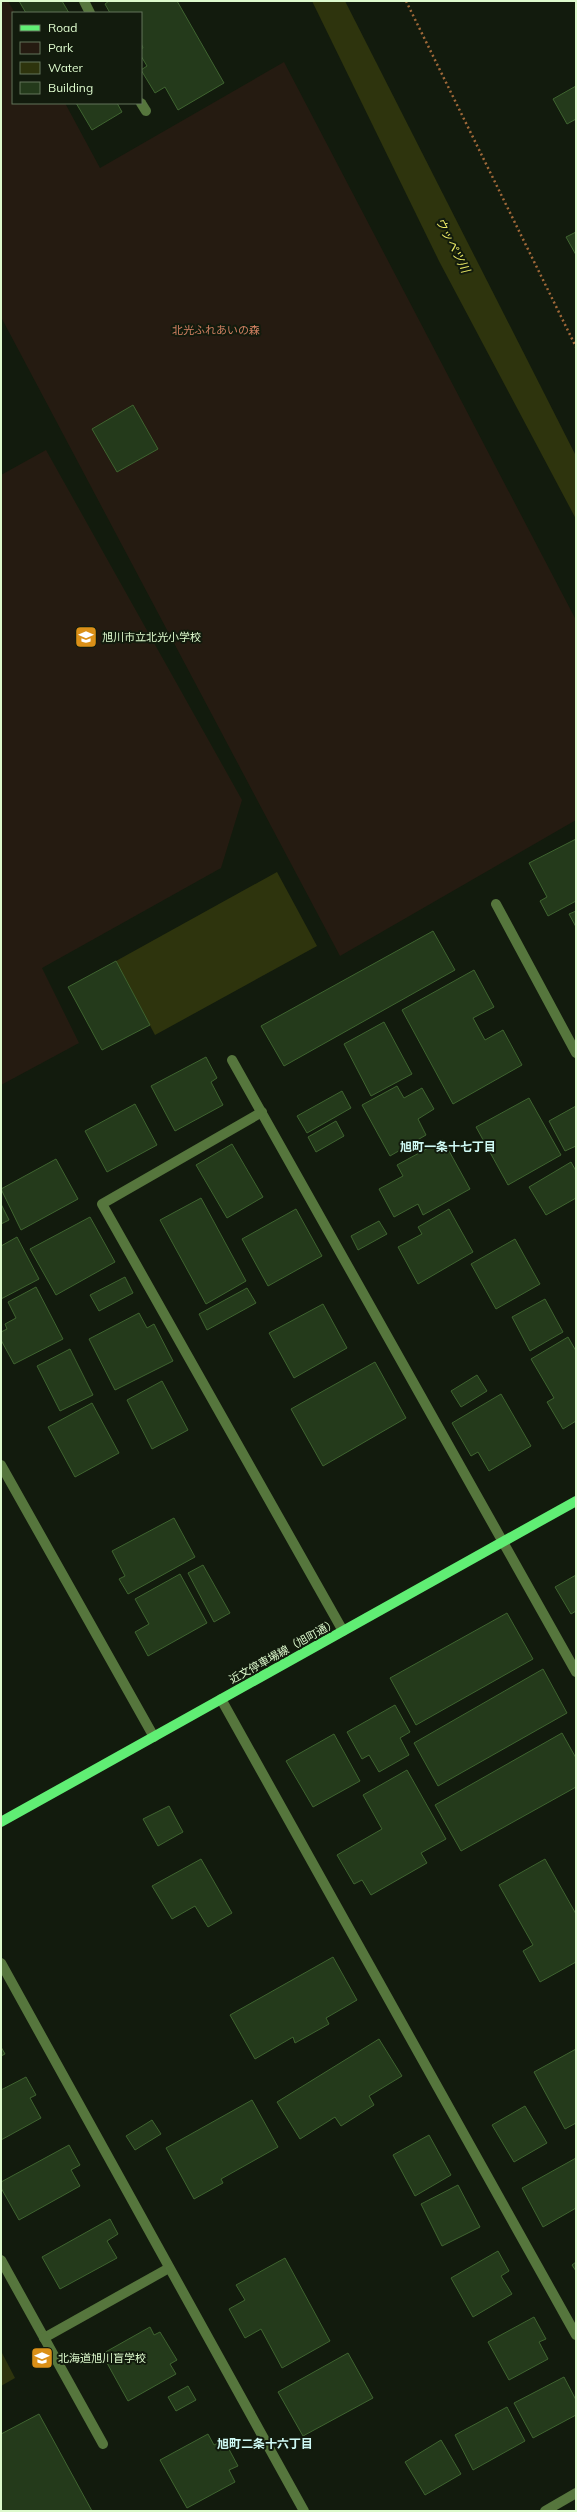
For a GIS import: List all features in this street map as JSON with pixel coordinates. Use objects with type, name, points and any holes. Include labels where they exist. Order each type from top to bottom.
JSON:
[{"type":"main road","name":"近文停車場線（旭町通）","points":[[1,1822],[576,1501]]},
{"type":"street","points":[[84,1],[90,12]]},
{"type":"street","points":[[496,904],[576,1053]]},
{"type":"street","points":[[232,1060],[504,1541],[576,1672]]},
{"type":"street","points":[[262,1112],[102,1204],[343,1631]]},
{"type":"street","points":[[1,1465],[154,1737]]},
{"type":"street","points":[[222,1699],[576,2335]]},
{"type":"street","points":[[1,1964],[304,2511]]},
{"type":"street","points":[[1,2260],[103,2444]]},
{"type":"street","points":[[44,2338],[169,2268]]},
{"type":"street","points":[[545,2511],[576,2493]]},
{"type":"path","points":[[406,1],[576,347]]},
{"type":"green space","name":"北光ふれあいの森","points":[[1,1],[8,1],[14,12],[12,12],[12,104],[66,104],[100,168],[284,62],[576,620],[576,820],[340,956],[1,317]]},
{"type":"green space","name":"旭川市立北光小学校","points":[[46,450],[242,800],[221,868],[42,968],[79,1043],[1,1085],[1,475]]},
{"type":"water","name":"ウッペツ川","points":[[312,1],[345,1],[576,456],[576,519],[439,261]]},
{"type":"water","points":[[277,872],[317,946],[155,1035],[116,961]]},
{"type":"water","points":[[1,2351],[15,2378],[1,2386]]},
{"type":"building","points":[[19,1],[62,1],[68,12],[25,12]]},
{"type":"building","points":[[109,1],[177,1],[224,83],[178,110],[165,87],[155,93],[142,72],[142,69],[147,66],[142,58],[142,12],[109,12],[105,4]]},
{"type":"building","points":[[576,86],[576,119],[567,124],[553,99]]},
{"type":"building","points":[[77,104],[118,104],[122,112],[92,130]]},
{"type":"building","points":[[576,232],[576,255],[566,237]]},
{"type":"building","points":[[133,405],[158,449],[117,472],[92,429]]},
{"type":"building","points":[[576,839],[576,901],[548,916],[540,901],[547,897],[529,863]]},
{"type":"building","points":[[576,911],[576,927],[569,914]]},
{"type":"building","points":[[433,931],[455,970],[284,1066],[261,1026]]},
{"type":"building","points":[[116,961],[150,1025],[102,1050],[68,987]]},
{"type":"building","points":[[474,970],[494,1007],[473,1018],[485,1040],[503,1030],[522,1065],[453,1104],[402,1010]]},
{"type":"building","points":[[384,1022],[412,1074],[371,1096],[344,1044]]},
{"type":"building","points":[[206,1057],[217,1078],[211,1082],[223,1105],[175,1131],[151,1086]]},
{"type":"building","points":[[397,1086],[404,1098],[422,1088],[434,1109],[418,1119],[426,1135],[390,1156],[362,1105]]},
{"type":"building","points":[[342,1091],[351,1108],[307,1133],[297,1116]]},
{"type":"building","points":[[529,1098],[561,1155],[508,1185],[476,1127]]},
{"type":"building","points":[[135,1104],[157,1145],[107,1172],[85,1131]]},
{"type":"building","points":[[576,1106],[576,1146],[565,1151],[549,1121]]},
{"type":"building","points":[[336,1121],[344,1136],[316,1152],[308,1137]]},
{"type":"building","points":[[443,1140],[470,1189],[423,1215],[418,1204],[394,1217],[379,1189],[403,1176],[397,1165]]},
{"type":"building","points":[[232,1144],[263,1197],[227,1218],[196,1165]]},
{"type":"building","points":[[56,1159],[78,1199],[21,1230],[1,1189]]},
{"type":"building","points":[[571,1162],[576,1171],[576,1198],[546,1215],[529,1187]]},
{"type":"building","points":[[201,1198],[246,1281],[206,1304],[160,1220]]},
{"type":"building","points":[[1,1204],[9,1220],[1,1224]]},
{"type":"building","points":[[296,1209],[322,1256],[268,1286],[242,1239]]},
{"type":"building","points":[[449,1209],[473,1252],[418,1284],[398,1247],[422,1234],[418,1227]]},
{"type":"building","points":[[90,1217],[115,1262],[56,1295],[30,1249]]},
{"type":"building","points":[[379,1221],[387,1234],[358,1250],[351,1236]]},
{"type":"building","points":[[17,1237],[39,1279],[1,1299],[1,1246]]},
{"type":"building","points":[[515,1239],[540,1284],[496,1309],[471,1264]]},
{"type":"building","points":[[125,1277],[133,1293],[99,1311],[90,1295]]},
{"type":"building","points":[[36,1287],[63,1339],[14,1364],[1,1340],[1,1332],[7,1329],[5,1324],[16,1318],[8,1302]]},
{"type":"building","points":[[247,1288],[256,1303],[207,1330],[199,1314]]},
{"type":"building","points":[[545,1299],[563,1332],[530,1351],[512,1317]]},
{"type":"building","points":[[323,1304],[347,1348],[294,1378],[269,1333]]},
{"type":"building","points":[[139,1313],[147,1328],[154,1324],[173,1361],[115,1390],[89,1339]]},
{"type":"building","points":[[568,1337],[576,1351],[576,1421],[563,1429],[547,1402],[554,1398],[531,1359]]},
{"type":"building","points":[[70,1349],[93,1395],[60,1411],[37,1366]]},
{"type":"building","points":[[375,1362],[406,1418],[323,1466],[291,1409]]},
{"type":"building","points":[[477,1375],[487,1391],[461,1407],[451,1391]]},
{"type":"building","points":[[162,1381],[188,1430],[152,1449],[127,1400]]},
{"type":"building","points":[[501,1394],[531,1446],[489,1471],[478,1452],[471,1456],[452,1423]]},
{"type":"building","points":[[92,1403],[119,1453],[75,1477],[48,1427]]},
{"type":"building","points":[[174,1518],[195,1557],[128,1594],[119,1579],[125,1576],[112,1551]]},
{"type":"building","points":[[203,1565],[230,1613],[214,1622],[188,1573]]},
{"type":"building","points":[[180,1574],[207,1623],[148,1656],[135,1632],[149,1624],[135,1599]]},
{"type":"building","points":[[576,1575],[576,1611],[571,1614],[555,1587]]},
{"type":"building","points":[[507,1613],[533,1659],[416,1725],[390,1678]]},
{"type":"building","points":[[543,1669],[567,1713],[438,1786],[414,1743]]},
{"type":"building","points":[[395,1705],[410,1732],[400,1738],[409,1755],[379,1772],[369,1755],[362,1759],[347,1732]]},
{"type":"building","points":[[562,1733],[576,1758],[576,1787],[461,1851],[435,1805]]},
{"type":"building","points":[[334,1734],[360,1781],[313,1807],[286,1761]]},
{"type":"building","points":[[407,1770],[446,1839],[421,1853],[427,1863],[371,1895],[362,1880],[354,1884],[337,1855],[382,1829],[363,1795]]},
{"type":"building","points":[[169,1806],[183,1832],[158,1846],[143,1819]]},
{"type":"building","points":[[201,1859],[232,1913],[208,1927],[195,1906],[172,1919],[152,1886]]},
{"type":"building","points":[[545,1859],[576,1914],[576,1962],[540,1982],[523,1951],[533,1945],[499,1885]]},
{"type":"building","points":[[333,1957],[357,2000],[326,2018],[329,2024],[295,2043],[293,2037],[255,2059],[230,2015]]},
{"type":"building","points":[[379,2039],[402,2076],[369,2096],[374,2105],[341,2126],[335,2117],[300,2139],[277,2102]]},
{"type":"building","points":[[1,2047],[5,2054],[1,2056]]},
{"type":"building","points":[[576,2049],[576,2123],[565,2129],[534,2072]]},
{"type":"building","points":[[26,2077],[36,2095],[30,2098],[41,2118],[1,2140],[1,2090]]},
{"type":"building","points":[[252,2100],[278,2147],[221,2179],[223,2183],[194,2199],[166,2148]]},
{"type":"building","points":[[525,2106],[547,2143],[514,2162],[492,2125]]},
{"type":"building","points":[[152,2120],[161,2134],[135,2150],[126,2136]]},
{"type":"building","points":[[429,2135],[451,2175],[415,2196],[393,2155]]},
{"type":"building","points":[[69,2145],[80,2165],[71,2170],[80,2186],[19,2220],[1,2188],[1,2182]]},
{"type":"building","points":[[576,2158],[576,2208],[543,2227],[522,2188]]},
{"type":"building","points":[[458,2185],[480,2227],[442,2246],[421,2204]]},
{"type":"building","points":[[110,2219],[118,2234],[107,2241],[117,2258],[60,2289],[42,2257]]},
{"type":"building","points":[[498,2251],[509,2271],[501,2276],[512,2294],[473,2317],[451,2278]]},
{"type":"building","points":[[285,2258],[330,2341],[282,2368],[261,2329],[245,2338],[229,2309],[245,2300],[236,2285]]},
{"type":"building","points":[[576,2262],[576,2271],[572,2265]]},
{"type":"building","points":[[534,2317],[546,2339],[539,2342],[548,2359],[509,2380],[488,2342]]},
{"type":"building","points":[[150,2327],[154,2335],[160,2332],[177,2360],[170,2364],[176,2374],[128,2401],[102,2354]]},
{"type":"building","points":[[348,2353],[373,2398],[303,2436],[278,2392]]},
{"type":"building","points":[[564,2377],[576,2400],[576,2415],[533,2438],[514,2403]]},
{"type":"building","points":[[188,2386],[196,2400],[176,2411],[168,2397]]},
{"type":"building","points":[[507,2407],[525,2441],[473,2470],[455,2435]]},
{"type":"building","points":[[39,2414],[92,2511],[1,2511],[1,2434]]},
{"type":"building","points":[[208,2434],[214,2445],[224,2440],[238,2466],[229,2470],[235,2482],[187,2508],[160,2460]]},
{"type":"building","points":[[441,2440],[461,2474],[425,2495],[405,2462]]},
{"type":"place","name":"旭川市立北光小学校","points":[[86,637]]},
{"type":"place","name":"北海道旭川盲学校","points":[[42,2358]]},
{"type":"district","name":"旭町一条十七丁目","points":[[448,1146]]},
{"type":"district","name":"旭町二条十六丁目","points":[[265,2443]]}]
